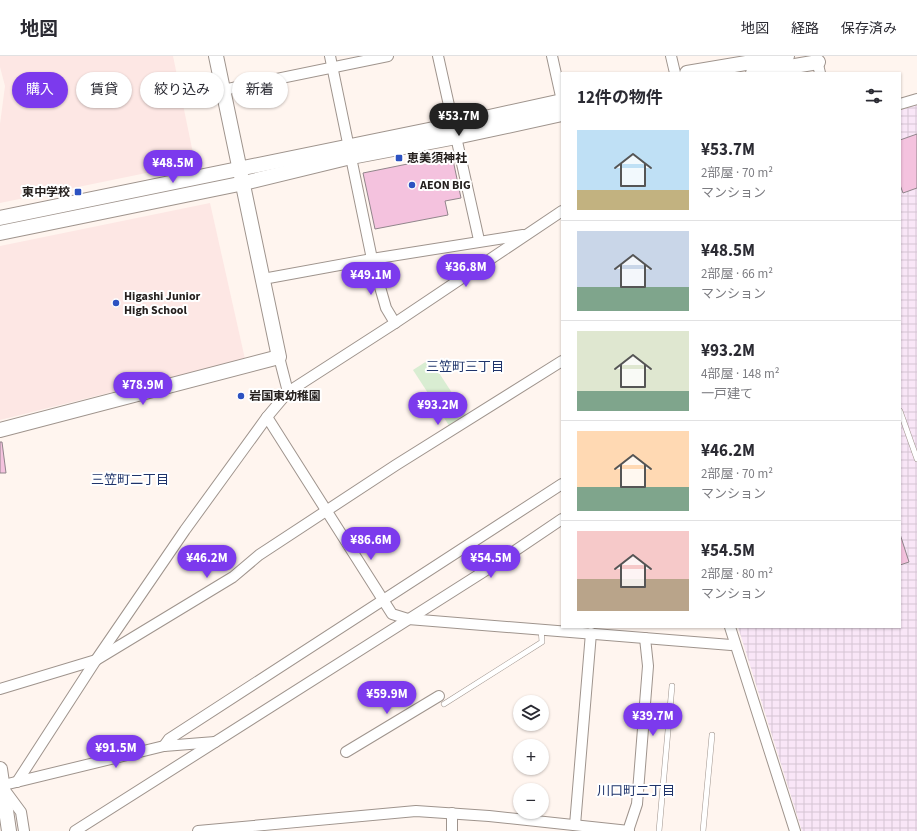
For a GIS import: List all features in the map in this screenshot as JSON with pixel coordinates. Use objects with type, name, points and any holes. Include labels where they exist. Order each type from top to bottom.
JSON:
[{"type":"street","points":[[216,56],[219,72]]},
{"type":"street","points":[[330,56],[372,259],[386,308],[395,323]]},
{"type":"street","points":[[224,90],[388,56]]},
{"type":"street","points":[[438,56],[479,240]]},
{"type":"street","points":[[552,56],[561,96]]},
{"type":"street","points":[[671,56],[675,72]]},
{"type":"street","points":[[693,72],[787,56]]},
{"type":"street","points":[[760,72],[818,64]]},
{"type":"street","points":[[224,95],[244,183],[279,357],[288,392]]},
{"type":"street","points":[[901,104],[917,99]]},
{"type":"street","points":[[454,131],[561,101]]},
{"type":"street","points":[[0,218],[240,168],[350,152],[454,131],[561,114]]},
{"type":"street","points":[[0,232],[244,183],[350,152]]},
{"type":"street","points":[[17,782],[96,660],[266,417],[288,392],[395,323],[525,234],[561,212]]},
{"type":"street","points":[[263,280],[479,240],[525,234]]},
{"type":"street","points":[[0,430],[279,357]]},
{"type":"street","points":[[0,689],[80,667],[96,660],[233,576],[259,555],[327,512],[396,465],[561,362]]},
{"type":"street","points":[[266,417],[392,614],[408,619],[731,645],[735,644]]},
{"type":"street","points":[[164,746],[168,739],[561,485]]},
{"type":"street","points":[[75,831],[561,521]]},
{"type":"street","points":[[730,628],[795,831]]},
{"type":"street","points":[[575,825],[591,633]]},
{"type":"street","points":[[198,831],[416,811],[452,813],[629,831],[637,797],[648,666],[645,638]]},
{"type":"street","points":[[346,752],[442,700]]},
{"type":"street","points":[[1,786],[164,746],[215,742]]},
{"type":"street","points":[[0,769],[1,786],[9,831]]},
{"type":"street","points":[[1,786],[21,812],[24,831]]},
{"type":"street","points":[[452,813],[452,831]]},
{"type":"lane","points":[[901,414],[917,459]]},
{"type":"lane","points":[[442,700],[542,642],[540,629]]},
{"type":"lane","points":[[659,831],[672,686]]},
{"type":"lane","points":[[703,831],[712,735]]},
{"type":"shaded area","points":[[0,56],[173,56],[176,72],[140,72],[140,108],[184,108],[195,163],[0,203],[0,124],[5,86],[0,67]]},
{"type":"shaded area","points":[[917,105],[917,831],[802,831],[738,628],[901,628],[901,110]]},
{"type":"shaded area","name":"Higashi Junior High School","points":[[210,203],[245,359],[0,420],[0,246]]},
{"type":"green space","points":[[430,359],[467,416],[450,427],[413,370]]},
{"type":"building","points":[[917,134],[917,188],[903,193],[901,188],[901,140]]},
{"type":"building","name":"AEON BIG","points":[[452,155],[461,198],[445,201],[448,215],[375,229],[363,173]]},
{"type":"building","points":[[0,442],[2,442],[6,473],[0,473]]},
{"type":"building","points":[[901,537],[909,562],[901,565]]},
{"type":"place","name":"恵美須神社","points":[[399,158]]},
{"type":"place","name":"AEON BIG","points":[[412,185]]},
{"type":"place","name":"東中学校","points":[[78,192]]},
{"type":"place","name":"Higashi Junior High School","points":[[116,303]]},
{"type":"place","name":"岩国東幼稚園","points":[[241,396]]},
{"type":"district","name":"三笠町三丁目","points":[[465,366]]},
{"type":"district","name":"三笠町二丁目","points":[[130,479]]},
{"type":"district","name":"川口町二丁目","points":[[636,790]]}]
